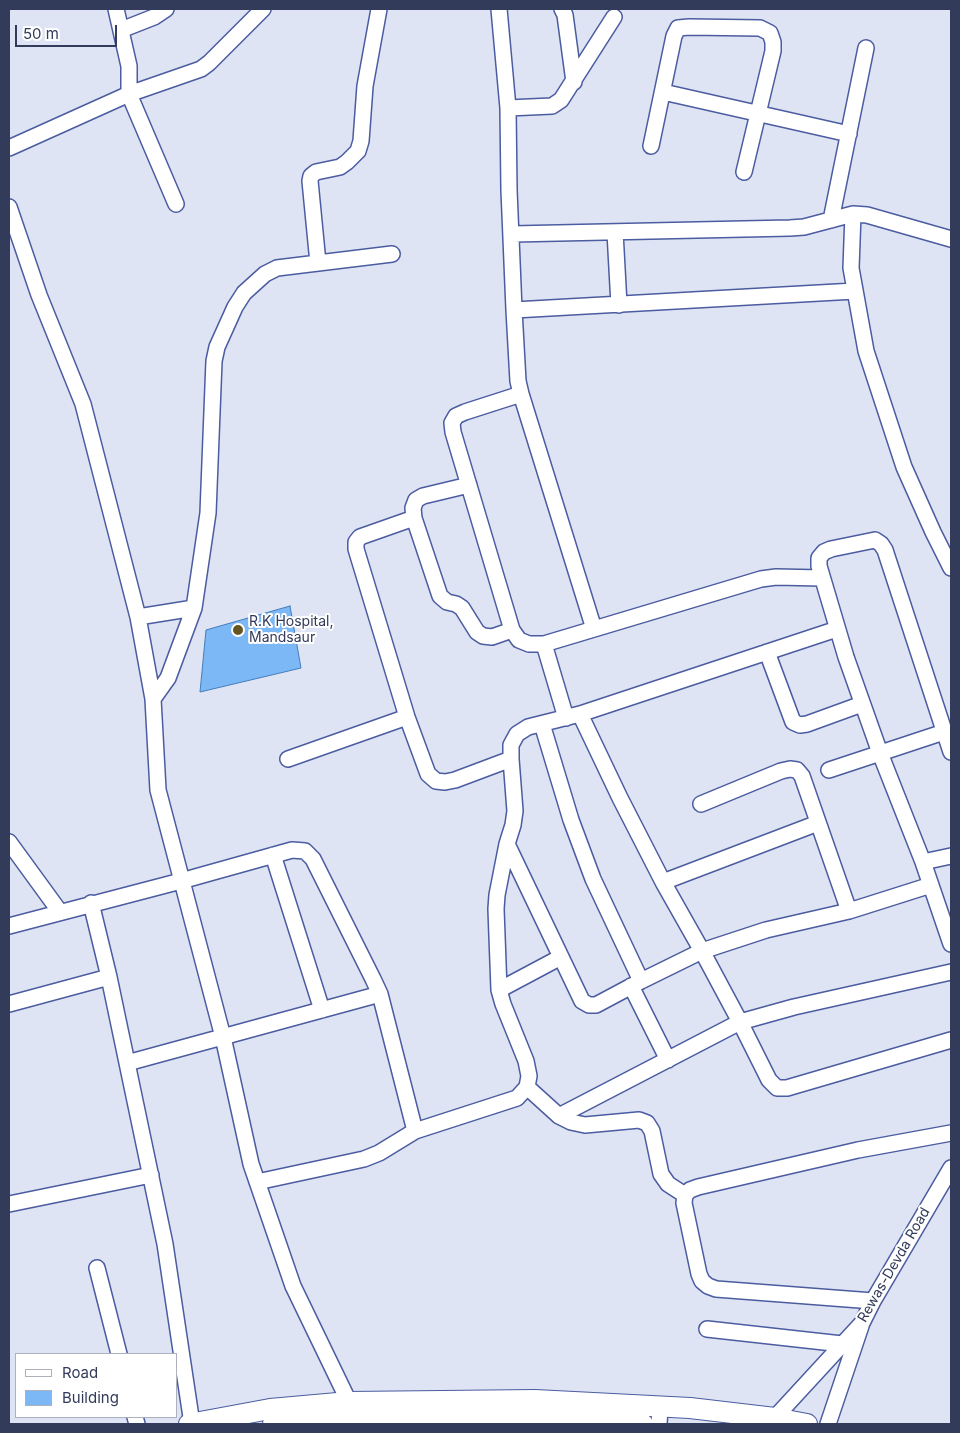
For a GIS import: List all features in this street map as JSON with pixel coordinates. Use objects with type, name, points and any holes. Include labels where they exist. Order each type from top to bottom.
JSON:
[{"type":"main road","points":[[272,1419],[349,1402],[535,1400],[660,1415],[690,1408],[772,1421],[807,1424]]},
{"type":"main road","points":[[191,1424],[272,1419],[332,1422],[521,1419],[644,1424]]},
{"type":"street","points":[[116,9],[129,66],[129,94],[176,204]]},
{"type":"street","points":[[121,30],[154,17],[166,9]]},
{"type":"street","points":[[9,148],[129,94],[201,69],[262,9]]},
{"type":"street","points":[[318,263],[311,176],[316,172],[340,167],[358,151],[361,141],[365,86],[379,9]]},
{"type":"street","points":[[499,9],[508,108],[509,190],[518,381],[594,629]]},
{"type":"street","points":[[562,9],[565,15],[574,82]]},
{"type":"street","points":[[508,108],[552,106],[561,100],[614,16]]},
{"type":"street","points":[[652,146],[674,36],[678,28],[760,28],[770,33],[773,51],[744,172]]},
{"type":"street","points":[[831,220],[866,48]]},
{"type":"street","points":[[663,92],[849,134]]},
{"type":"street","points":[[9,207],[39,295],[83,404],[138,617],[153,699],[158,790],[223,1037],[251,1164],[293,1286],[349,1402]]},
{"type":"street","points":[[512,234],[790,228],[804,227],[853,214],[867,215],[951,239]]},
{"type":"street","points":[[853,214],[852,268],[866,351],[904,467],[932,532],[951,568]]},
{"type":"street","points":[[616,232],[619,305]]},
{"type":"street","points":[[153,699],[168,678],[194,608],[208,513],[214,360],[217,347],[235,307],[244,293],[264,274],[277,268],[392,254]]},
{"type":"street","points":[[514,310],[855,291]]},
{"type":"street","points":[[521,394],[465,412],[456,416],[452,423],[453,432],[512,630],[519,640],[529,644],[544,644],[761,579],[776,576],[822,578]]},
{"type":"street","points":[[469,485],[424,496],[416,500],[413,508],[414,518],[440,596],[447,602],[462,608],[477,632],[483,636],[492,637],[512,630]]},
{"type":"street","points":[[414,518],[360,536],[356,542],[356,549],[407,716],[428,774],[436,780],[444,782],[455,780],[510,759]]},
{"type":"street","points":[[951,752],[885,550],[874,540],[824,552],[819,558],[819,566],[846,657],[880,753],[923,862],[951,944]]},
{"type":"street","points":[[138,617],[194,608]]},
{"type":"street","points":[[257,1182],[364,1159],[379,1153],[415,1131],[517,1098],[527,1087],[529,1076],[526,1061],[502,1004],[499,990],[496,909],[497,895],[515,811],[510,759],[516,734],[528,727],[573,716],[837,629]]},
{"type":"street","points":[[544,644],[573,716],[620,798],[769,1080],[777,1088],[787,1088],[951,1040]]},
{"type":"street","points":[[767,652],[794,722],[800,725],[807,724],[862,704]]},
{"type":"street","points":[[288,759],[407,716]]},
{"type":"street","points":[[542,724],[577,837],[668,1060]]},
{"type":"street","points":[[829,770],[944,732]]},
{"type":"street","points":[[701,804],[781,771],[790,768],[797,770],[802,776],[849,911]]},
{"type":"street","points":[[663,882],[818,822]]},
{"type":"street","points":[[9,842],[60,912]]},
{"type":"street","points":[[507,844],[582,1001],[588,1005],[596,1005],[702,951],[766,930],[849,911],[931,886]]},
{"type":"street","points":[[9,926],[292,850],[305,851],[313,859],[380,994],[415,1131]]},
{"type":"street","points":[[273,855],[322,1010]]},
{"type":"street","points":[[923,862],[951,856]]},
{"type":"street","points":[[91,903],[165,1244],[191,1424]]},
{"type":"street","points":[[499,990],[561,957]]},
{"type":"street","points":[[560,1116],[740,1022],[794,1007],[951,972]]},
{"type":"street","points":[[9,1004],[108,976]]},
{"type":"street","points":[[127,1063],[380,994]]},
{"type":"street","points":[[527,1087],[560,1116],[571,1122],[585,1125],[639,1120],[647,1123],[652,1131],[662,1174],[668,1184],[685,1195]]},
{"type":"street","points":[[873,1301],[716,1289],[708,1286],[702,1281],[699,1274],[684,1203],[685,1195],[690,1190],[698,1187],[849,1152],[951,1133]]},
{"type":"street","name":"Rewas-Devda Road","points":[[772,1421],[862,1322],[873,1301],[947,1185],[951,1168]]},
{"type":"street","points":[[9,1204],[151,1176]]},
{"type":"street","points":[[97,1268],[119,1353]]},
{"type":"street","points":[[828,1424],[862,1322]]},
{"type":"street","points":[[707,1329],[842,1344]]},
{"type":"building","points":[[290,606],[301,668],[200,692],[206,630]]},
{"type":"place","name":"R.K Hospital, Mandsaur","points":[[238,630]]}]
